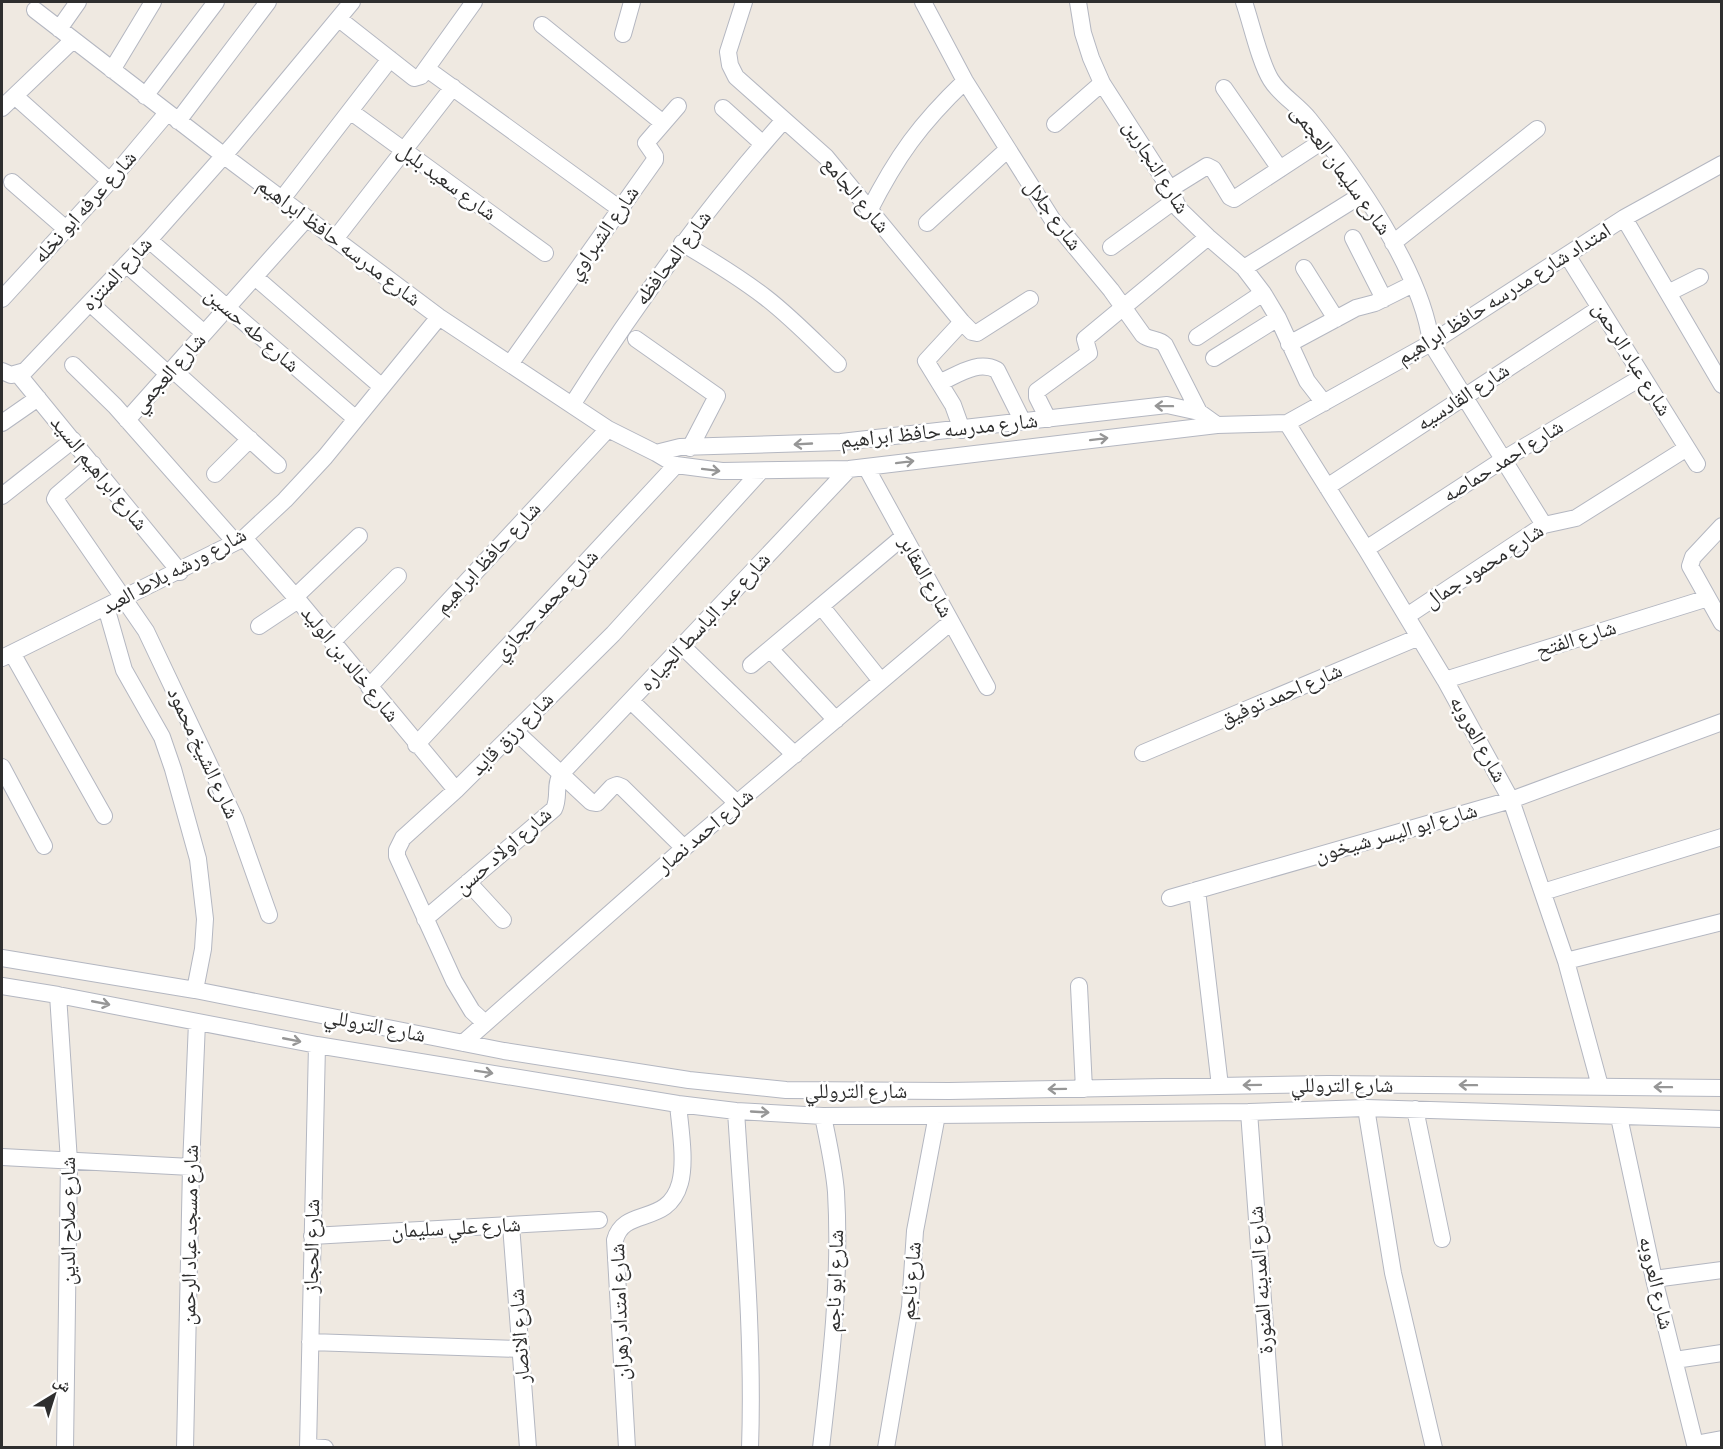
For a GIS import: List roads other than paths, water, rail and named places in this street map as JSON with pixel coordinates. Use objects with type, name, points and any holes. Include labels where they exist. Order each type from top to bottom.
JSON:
[{"type":"street","points":[[59,29],[78,2]]},
{"type":"street","points":[[112,70],[153,2]]},
{"type":"street","points":[[145,96],[216,2]]},
{"type":"street","name":"شارع عرفه ابو نخله","points":[[2,299],[110,181],[173,117],[268,2]]},
{"type":"street","name":"شارع المنتزه","points":[[10,373],[25,371],[149,240],[234,144],[352,2]]},
{"type":"street","points":[[339,20],[414,78],[421,76],[427,69],[474,2]]},
{"type":"street","points":[[623,34],[632,2]]},
{"type":"street","name":"شارع الجامع","points":[[744,2],[728,52],[730,66],[736,77],[826,157],[962,322]]},
{"type":"street","name":"شارع جلال","points":[[923,2],[965,81],[1052,219],[1146,338],[1161,341],[1165,345],[1199,412]]},
{"type":"street","name":"شارع النجارين","points":[[1078,2],[1083,33],[1102,83],[1179,209],[1244,268],[1263,293],[1278,318],[1307,381],[1324,403]]},
{"type":"street","name":"شارع سليمان العجمى","points":[[1244,2],[1267,74],[1278,89],[1301,110],[1324,140],[1363,194],[1393,243],[1427,319],[1431,343]]},
{"type":"street","name":"شارع مدرسه حافظ ابراهيم","points":[[35,10],[145,96],[439,317],[608,429],[676,465],[722,471],[760,472],[849,469],[1217,425],[1287,423]]},
{"type":"street","points":[[542,26],[663,123]]},
{"type":"street","points":[[2,108],[74,40]]},
{"type":"street","points":[[282,199],[390,59]]},
{"type":"street","points":[[427,69],[620,209]]},
{"type":"street","points":[[869,211],[887,175],[909,141],[935,109],[965,81]]},
{"type":"street","points":[[1055,123],[1102,83]]},
{"type":"street","points":[[335,239],[453,87]]},
{"type":"street","points":[[1224,88],[1280,169]]},
{"type":"street","points":[[16,97],[110,181]]},
{"type":"street","name":"شارع الشبراوي","points":[[510,364],[655,160],[655,156],[646,143],[678,106]]},
{"type":"street","points":[[723,108],[763,144]]},
{"type":"street","name":"شارع سعيد بلبل","points":[[350,111],[545,253]]},
{"type":"street","name":"شارع المحافظه","points":[[572,405],[631,314],[682,243],[784,120]]},
{"type":"street","points":[[1393,243],[1536,129]]},
{"type":"street","points":[[1111,248],[1207,166],[1212,169],[1230,197],[1234,199],[1324,140]]},
{"type":"street","points":[[927,223],[1008,149]]},
{"type":"street","name":"امتداد شارع مدرسه حافظ ابراهيم","points":[[1287,423],[1431,343],[1624,218],[1722,164]]},
{"type":"street","points":[[12,182],[66,229]]},
{"type":"street","points":[[1244,268],[1363,194]]},
{"type":"street","name":"شارع العجمي","points":[[127,420],[307,218]]},
{"type":"street","points":[[1624,218],[1722,385]]},
{"type":"street","points":[[1048,419],[1037,397],[1037,391],[1089,353],[1085,339],[1208,237]]},
{"type":"street","points":[[1353,238],[1384,299]]},
{"type":"street","name":"شارع طه حسين","points":[[149,240],[356,419]]},
{"type":"street","points":[[682,243],[725,268],[765,297],[803,329],[838,364]]},
{"type":"street","name":"شارع عباد الرحمن","points":[[1567,255],[1697,464]]},
{"type":"street","points":[[126,264],[204,333]]},
{"type":"street","points":[[1304,268],[1336,319]]},
{"type":"street","points":[[255,277],[382,387]]},
{"type":"street","points":[[1668,293],[1700,277]]},
{"type":"street","points":[[1289,344],[1356,308],[1384,299],[1413,284]]},
{"type":"street","points":[[1197,337],[1263,293]]},
{"type":"street","points":[[962,430],[953,405],[941,381],[927,364],[927,358],[962,322],[972,332],[977,333],[1030,299]]},
{"type":"street","points":[[90,303],[278,465]]},
{"type":"street","name":"شارع القادسيه","points":[[1327,487],[1600,308]]},
{"type":"street","name":"شارع ورشه بلاط العبد","points":[[7,656],[180,572],[240,540],[285,500],[325,457],[439,317]]},
{"type":"street","points":[[1214,358],[1278,318]]},
{"type":"street","points":[[636,339],[716,394],[717,399],[690,448]]},
{"type":"street","points":[[1431,343],[1544,525]]},
{"type":"street","name":"شارع خالد بن الوليد","points":[[74,365],[297,598],[416,745],[456,790]]},
{"type":"street","points":[[941,381],[979,365],[997,370],[1023,422]]},
{"type":"street","name":"شارع ابراهيم السيد","points":[[10,373],[38,398],[180,572]]},
{"type":"street","name":"شارع احمد حماصه","points":[[1366,549],[1504,459],[1642,377]]},
{"type":"street","points":[[2,423],[38,398]]},
{"type":"street","name":"شارع مدرسه حافظ ابراهيم","points":[[656,453],[674,448],[841,442],[1167,405],[1199,412],[1217,425]]},
{"type":"street","name":"شارع العروبه","points":[[1287,423],[1407,616],[1511,800],[1566,961],[1600,1086]]},
{"type":"street","name":"شارع حافظ ابراهيم","points":[[369,687],[608,429]]},
{"type":"street","points":[[214,474],[250,439]]},
{"type":"street","points":[[2,496],[73,440]]},
{"type":"street","name":"شارع محمود جمال","points":[[1407,616],[1544,525],[1576,518],[1687,448]]},
{"type":"street","name":"شارع الشيخ محمود","points":[[93,465],[57,495],[56,500],[146,631],[235,819],[269,915]]},
{"type":"street","name":"شارع محمد حجازي","points":[[416,745],[676,465]]},
{"type":"street","name":"شارع المقابر","points":[[866,467],[987,687]]},
{"type":"street","name":"شارع عبد الباسط الجياره","points":[[561,774],[849,469]]},
{"type":"street","name":"شارع رزق قايد","points":[[485,1023],[462,997],[397,856],[397,850],[403,838],[456,790],[613,634],[760,472]]},
{"type":"street","points":[[1722,526],[1690,561],[1690,566],[1722,623]]},
{"type":"street","points":[[259,626],[297,598],[359,536]]},
{"type":"street","points":[[751,665],[904,536]]},
{"type":"street","points":[[332,642],[398,576]]},
{"type":"street","name":"شارع الفتح","points":[[1445,680],[1708,598]]},
{"type":"street","points":[[820,606],[881,681]]},
{"type":"street","points":[[106,607],[124,670],[162,737],[198,859],[205,919],[203,949],[195,990]]},
{"type":"street","name":"شارع احمد نصار","points":[[463,1043],[684,848],[951,622]]},
{"type":"street","name":"شارع احمد توفيق","points":[[1143,753],[1419,637]]},
{"type":"street","points":[[682,646],[795,755]]},
{"type":"street","points":[[770,649],[836,720]]},
{"type":"street","points":[[7,656],[104,816]]},
{"type":"street","points":[[631,700],[737,803]]},
{"type":"street","name":"شارع ابو اليسر شيخون","points":[[1170,898],[1511,800],[1722,722]]},
{"type":"street","points":[[515,731],[594,803],[599,801],[612,787],[617,785],[622,787],[684,848]]},
{"type":"street","name":"شارع اولاد حسن","points":[[425,919],[554,808],[558,778],[561,774]]},
{"type":"street","points":[[3,775],[44,846]]},
{"type":"street","points":[[1543,892],[1722,837]]},
{"type":"street","points":[[468,882],[503,920]]},
{"type":"street","points":[[1197,890],[1220,1086]]},
{"type":"street","points":[[1566,961],[1722,922]]},
{"type":"street","name":"شارع التروللي","points":[[2,958],[195,990],[463,1043],[689,1080],[786,1090],[949,1091],[1339,1084],[1722,1088]]},
{"type":"street","name":"شارع التروللي","points":[[2,986],[317,1045],[678,1104],[736,1111],[824,1116],[1249,1112],[1366,1108],[1722,1119]]},
{"type":"street","points":[[1079,986],[1084,1089]]},
{"type":"street","name":"شارع صلاح الدين","points":[[58,995],[69,1161],[65,1448]]},
{"type":"street","name":"شارع مسجد عباد الرحمن","points":[[184,1448],[197,1022]]},
{"type":"street","name":"شارع الحجاز","points":[[308,1447],[317,1045]]},
{"type":"street","name":"شارع امتداد زهران","points":[[627,1448],[615,1240],[620,1228],[628,1221],[658,1212],[668,1205],[679,1189],[682,1170],[678,1104]]},
{"type":"street","points":[[1366,1108],[1393,1273],[1434,1448]]},
{"type":"street","points":[[1415,1109],[1442,1239]]},
{"type":"street","points":[[736,1111],[752,1371],[750,1448]]},
{"type":"street","name":"شارع المدينه المنورة","points":[[1249,1112],[1274,1448]]},
{"type":"street","name":"شارع ناجم","points":[[886,1448],[910,1307],[915,1231],[937,1115]]},
{"type":"street","name":"شارع ابو ناجم","points":[[821,1448],[833,1346],[837,1242],[836,1190],[824,1116]]},
{"type":"street","name":"شارع العروبه","points":[[1619,1117],[1654,1278],[1695,1446]]},
{"type":"street","points":[[2,1157],[191,1167]]},
{"type":"street","name":"شارع علي سليمان","points":[[312,1236],[599,1220]]},
{"type":"street","name":"شارع الانصار","points":[[511,1225],[528,1448]]},
{"type":"street","points":[[1654,1278],[1722,1270]]},
{"type":"street","points":[[310,1342],[521,1349]]},
{"type":"street","points":[[1675,1360],[1722,1353]]},
{"type":"street","points":[[1695,1446],[1722,1439]]},
{"type":"street","points":[[308,1447],[325,1448]]}]
